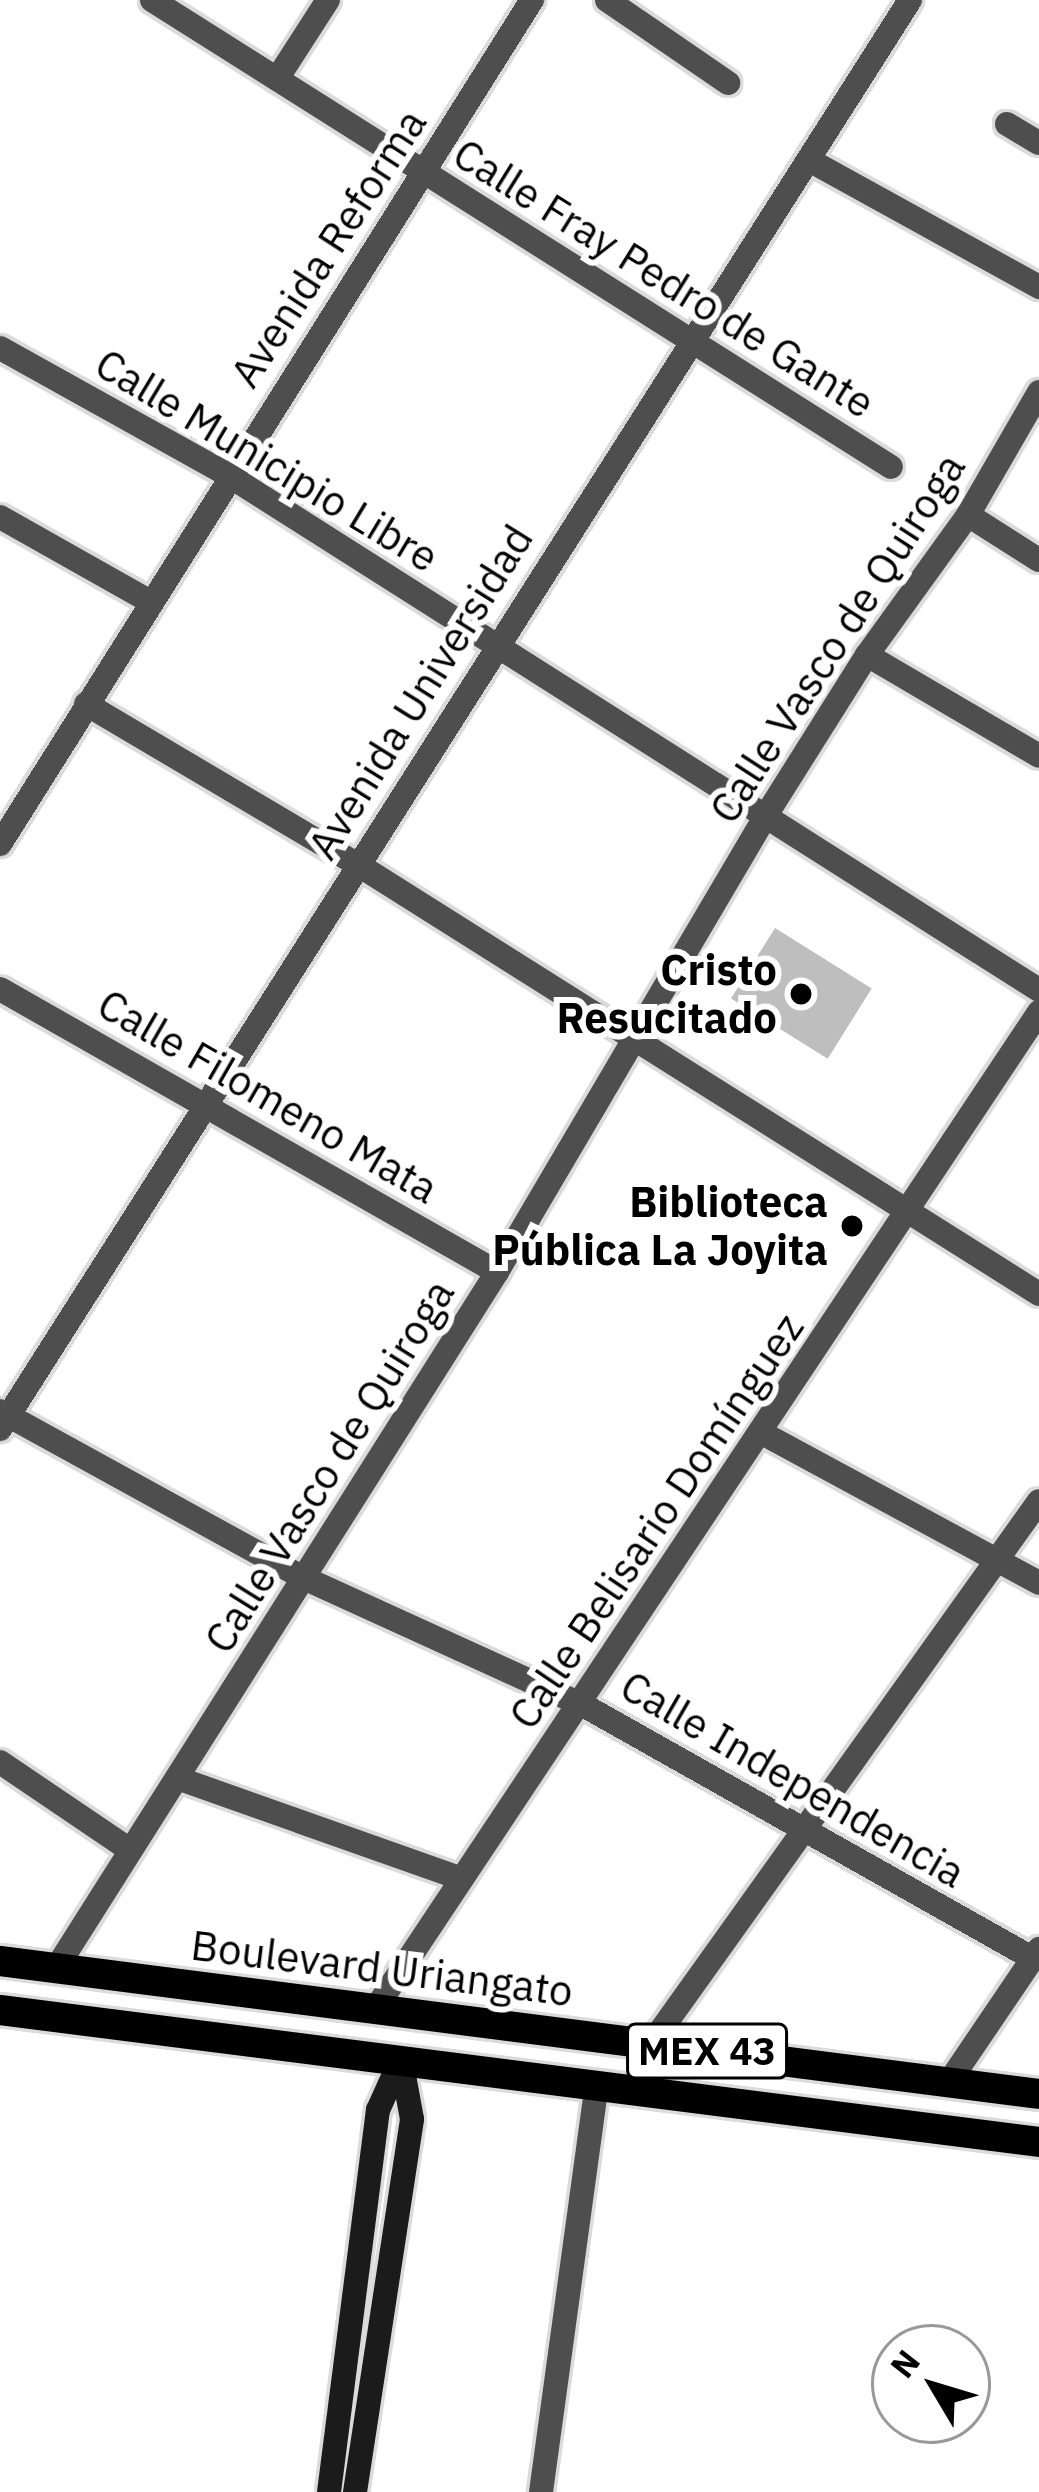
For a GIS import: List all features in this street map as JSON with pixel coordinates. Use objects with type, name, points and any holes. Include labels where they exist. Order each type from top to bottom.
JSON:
[{"type":"main road","name":"Boulevard Uriangato","points":[[0,1961],[1039,2094]]},
{"type":"main road","name":"Boulevard Uriangato","points":[[0,2010],[1039,2142]]},
{"type":"main road","points":[[374,2011],[401,2059],[457,2022]]},
{"type":"street","name":"Calle Fray Pedro de Gante","points":[[152,0],[891,467]]},
{"type":"street","points":[[277,79],[328,0]]},
{"type":"street","name":"Avenida Reforma","points":[[0,844],[227,475],[532,0]]},
{"type":"street","points":[[607,0],[728,83]]},
{"type":"street","name":"Avenida Universidad","points":[[3,1419],[910,0]]},
{"type":"street","points":[[1006,124],[1039,143]]},
{"type":"street","points":[[809,160],[1039,286]]},
{"type":"street","name":"Calle Municipio Libre","points":[[0,349],[227,475],[1039,990]]},
{"type":"street","name":"Calle Vasco de Quiroga","points":[[57,1967],[497,1272],[765,817],[867,655],[968,515],[1039,392]]},
{"type":"street","points":[[968,515],[1039,560]]},
{"type":"street","points":[[0,517],[149,601]]},
{"type":"street","points":[[867,655],[1039,757]]},
{"type":"street","points":[[86,704],[357,864],[632,1042],[1039,1294]]},
{"type":"street","name":"Calle Filomeno Mata","points":[[0,989],[497,1272]]},
{"type":"street","name":"Calle Belisario Domínguez","points":[[374,2011],[583,1705],[1039,1012]]},
{"type":"street","name":"Calle Independencia","points":[[3,1419],[306,1580],[583,1705],[806,1835],[1036,1953]]},
{"type":"street","points":[[760,1432],[1039,1583]]},
{"type":"street","points":[[651,2044],[806,1835],[1039,1501]]},
{"type":"street","points":[[0,1762],[130,1850]]},
{"type":"street","points":[[177,1778],[462,1879]]},
{"type":"street","points":[[949,2082],[1036,1953]]},
{"type":"street","points":[[329,2492],[378,2110],[401,2059]]},
{"type":"street","points":[[355,2492],[412,2119],[401,2059]]},
{"type":"street","points":[[541,2492],[596,2088]]},
{"type":"building","name":"Cristo Resucitado","points":[[775,928],[872,988],[828,1059],[731,998]]},
{"type":"place","name":"Cristo Resucitado","points":[[801,994]]},
{"type":"place","name":"Biblioteca Pública La Joyita","points":[[852,1226]]}]
